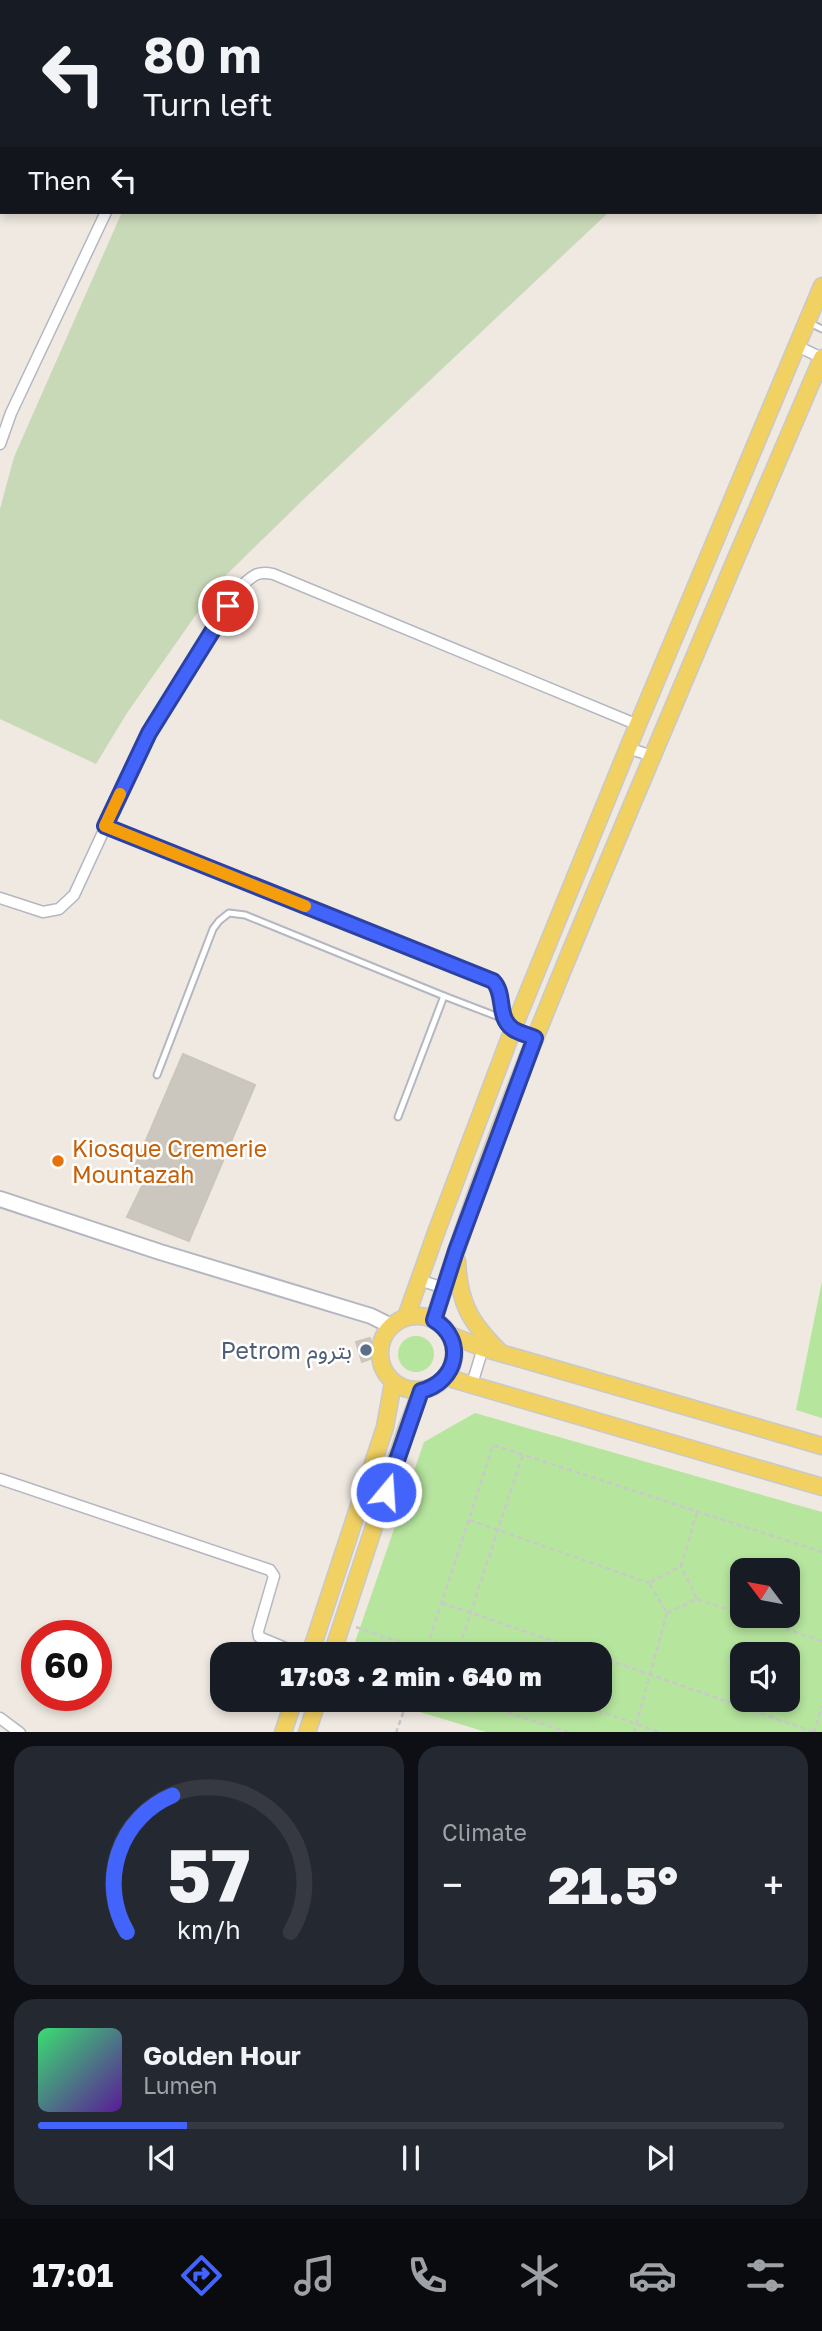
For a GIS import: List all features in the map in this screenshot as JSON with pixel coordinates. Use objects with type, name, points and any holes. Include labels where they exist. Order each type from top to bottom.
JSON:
[{"type":"main road","points":[[406,1317],[509,1024],[797,346],[815,325],[822,286]]},
{"type":"main road","points":[[434,1320],[456,1251],[535,1038],[822,358]]},
{"type":"main road","points":[[652,691],[677,697]]},
{"type":"main road","points":[[456,1251],[458,1286],[467,1309],[478,1329],[501,1353]]},
{"type":"main road","points":[[420,1316],[434,1320],[450,1335],[454,1357],[450,1371],[439,1384],[421,1391],[402,1388],[393,1383],[382,1368],[379,1350],[381,1341],[391,1326],[406,1317],[420,1316]]},
{"type":"main road","points":[[450,1335],[483,1348],[822,1446]]},
{"type":"main road","points":[[445,1377],[822,1487]]},
{"type":"main road","points":[[314,1642],[385,1427],[393,1383]]},
{"type":"main road","points":[[336,1642],[421,1391]]},
{"type":"main road","points":[[283,1732],[290,1712]]},
{"type":"main road","points":[[307,1732],[314,1712]]},
{"type":"street","points":[[0,444],[11,413],[105,214]]},
{"type":"street","points":[[797,346],[822,358]]},
{"type":"street","points":[[0,898],[43,912],[59,909],[75,895],[149,733],[239,588],[262,572],[273,573],[638,725]]},
{"type":"street","points":[[628,748],[652,756]]},
{"type":"street","points":[[105,826],[493,981],[499,990],[509,1024],[535,1038]]},
{"type":"street","points":[[0,1199],[160,1252],[371,1316],[391,1326]]},
{"type":"street","points":[[419,1280],[444,1287]]},
{"type":"street","points":[[472,1384],[483,1348]]},
{"type":"street","points":[[385,1427],[405,1433]]},
{"type":"street","points":[[0,1479],[270,1570],[274,1576],[258,1632],[259,1637],[271,1642]]},
{"type":"street","points":[[0,1718],[20,1732]]},
{"type":"lane","points":[[157,1075],[213,929],[229,913],[245,915],[509,1024]]},
{"type":"lane","points":[[398,1117],[444,996]]},
{"type":"path","points":[[430,1642],[493,1445],[822,1552]]},
{"type":"path","points":[[461,1642],[523,1454]]},
{"type":"path","points":[[697,1512],[681,1566],[697,1599]]},
{"type":"path","points":[[469,1520],[649,1583],[667,1613],[634,1732]]},
{"type":"path","points":[[649,1583],[681,1566]]},
{"type":"path","points":[[667,1613],[697,1599],[730,1610]]},
{"type":"path","points":[[442,1603],[555,1642]]},
{"type":"path","points":[[342,1623],[395,1642]]},
{"type":"path","points":[[783,1628],[822,1641]]},
{"type":"path","points":[[612,1661],[814,1732],[822,1706]]},
{"type":"path","points":[[396,1732],[403,1712]]},
{"type":"path","points":[[508,1712],[570,1732]]},
{"type":"path","points":[[602,1712],[662,1732]]},
{"type":"green space","points":[[121,214],[607,214],[219,582],[127,713],[96,764],[0,719],[0,509],[14,457]]},
{"type":"green space","points":[[822,1281],[822,1418],[796,1410]]},
{"type":"green space","points":[[416,1336],[429,1341],[434,1354],[429,1367],[416,1372],[403,1367],[398,1354],[403,1341]]},
{"type":"green space","points":[[475,1413],[822,1512],[822,1732],[486,1732],[420,1712],[612,1712],[612,1642],[355,1642],[424,1442]]},
{"type":"building","points":[[183,1054],[255,1085],[189,1241],[127,1217],[147,1176],[134,1168]]},
{"type":"building","name":"Petrom بتروم","points":[[370,1338],[376,1357],[362,1362],[356,1342]]},
{"type":"slow traffic","points":[[120,794],[105,826],[305,906]]},
{"type":"place","name":"Kiosque Cremerie Mountazah","points":[[58,1161]]},
{"type":"place","name":"Petrom بتروم","points":[[366,1350]]},
{"type":"route","points":[[228,606],[149,733],[105,826],[493,981],[499,990],[504,1019],[513,1029],[535,1038],[456,1251],[434,1320],[443,1326],[453,1342],[453,1364],[439,1384],[421,1391],[386,1492]]}]
